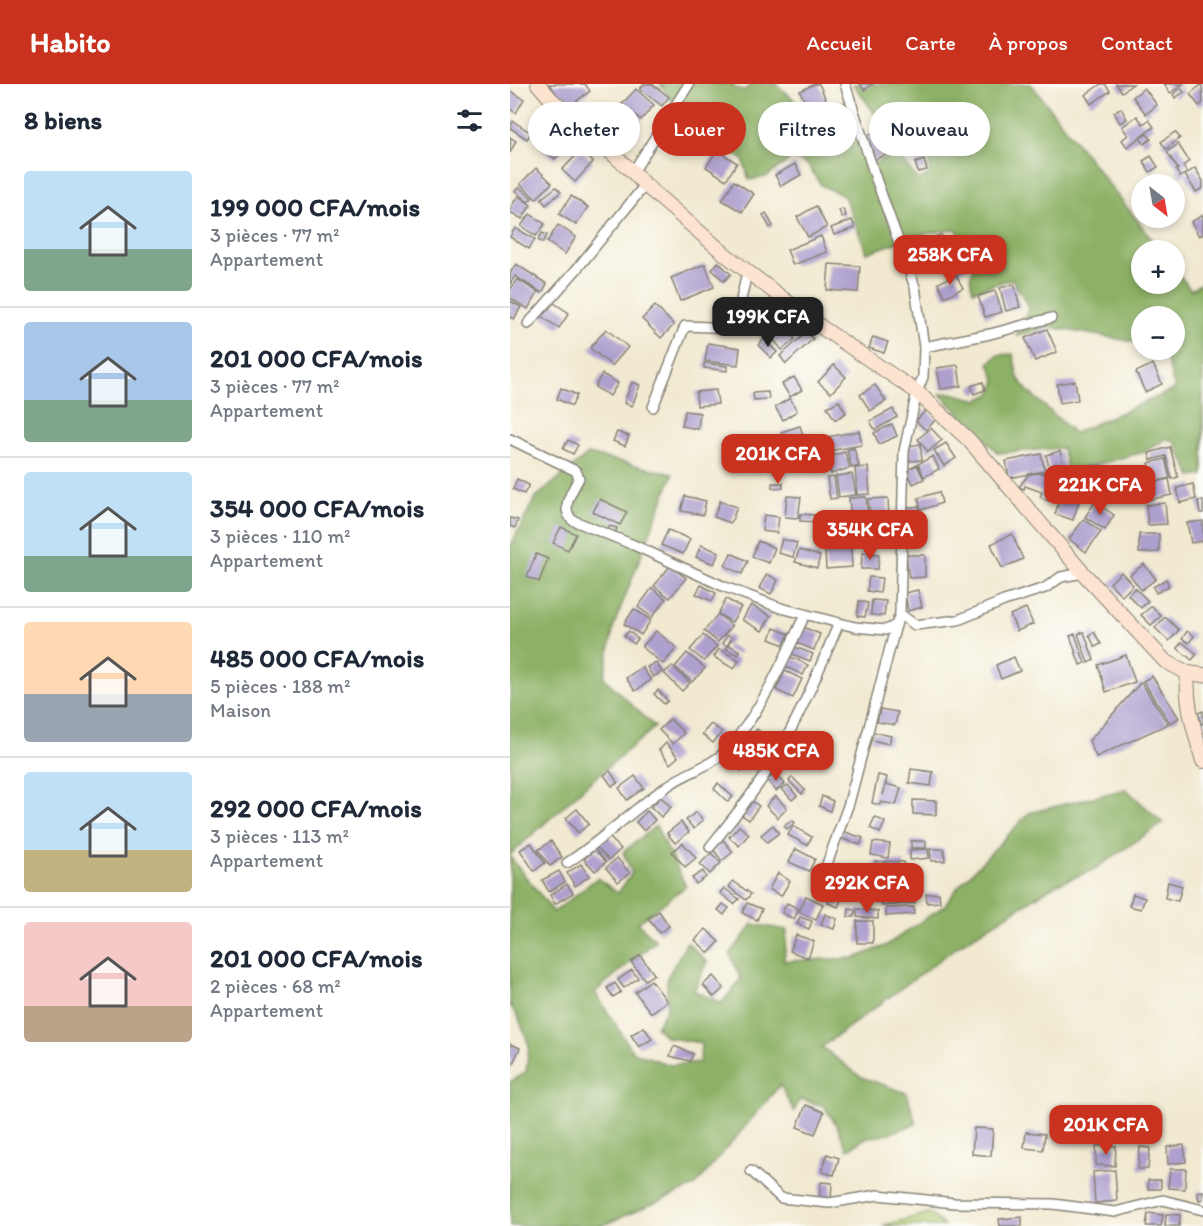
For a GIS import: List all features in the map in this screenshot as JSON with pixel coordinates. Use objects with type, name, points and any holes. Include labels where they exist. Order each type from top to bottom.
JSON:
[{"type":"street","points":[[538,84],[551,99],[645,185],[747,272],[820,327],[917,393],[969,440],[1083,573],[1165,661],[1188,673],[1203,675]]},
{"type":"street","points":[[633,172],[689,84]]},
{"type":"street","points":[[823,876],[849,803],[900,614],[904,452],[917,393],[923,377],[924,347],[915,287],[845,84]]},
{"type":"street","points":[[528,324],[645,185]]},
{"type":"street","points":[[653,407],[685,326],[735,328],[747,272]]},
{"type":"street","points":[[924,347],[990,334],[1051,318]]},
{"type":"street","points":[[510,439],[576,471],[579,478],[566,506],[567,515],[572,520],[636,546],[725,587],[781,608],[839,623],[886,630],[896,625]]},
{"type":"street","points":[[900,614],[915,625],[958,620],[1004,601],[1046,588],[1061,577],[1083,573]]},
{"type":"street","points":[[567,863],[668,785],[726,751],[744,727],[776,674],[806,615]]},
{"type":"street","points":[[710,847],[754,792],[777,755],[797,719],[839,623]]},
{"type":"street","points":[[1188,673],[1186,690],[1189,711],[1203,761]]},
{"type":"street","points":[[751,1171],[781,1198],[829,1203],[878,1195],[955,1203],[1053,1204],[1114,1212],[1163,1200],[1203,1210]]},
{"type":"green space","points":[[660,84],[732,84],[735,88],[745,90],[752,84],[776,84],[796,102],[758,102],[758,156],[857,156],[857,125],[873,165],[889,156],[902,161],[919,180],[929,174],[930,161],[920,156],[990,156],[990,102],[869,102],[869,106],[853,84],[1031,84],[1131,213],[1131,228],[1143,228],[1152,240],[1131,240],[1131,294],[1185,294],[1185,282],[1191,290],[1203,282],[1203,475],[1192,477],[1174,441],[1166,439],[1144,452],[1068,472],[1062,448],[998,453],[940,394],[951,393],[978,400],[991,394],[996,381],[989,363],[998,355],[1013,354],[1018,378],[1027,390],[1074,433],[1175,389],[1167,360],[1185,360],[1185,306],[1131,306],[1131,341],[1050,327],[1016,336],[1029,307],[1012,279],[973,291],[970,277],[977,261],[956,229],[918,235],[867,253],[844,196],[821,185],[807,164],[792,158],[766,177],[749,180],[743,160],[738,156],[746,156],[746,102],[673,102]]},
{"type":"green space","points":[[588,454],[673,474],[614,625],[604,678],[655,727],[510,855],[510,547],[535,498]]},
{"type":"green space","points":[[1126,789],[1163,823],[1093,870],[1057,884],[961,944],[822,1047],[861,1077],[907,1093],[916,1124],[881,1136],[867,1137],[847,1150],[837,1126],[824,1106],[800,1099],[794,1111],[780,1085],[695,1186],[601,1226],[510,1226],[510,1082],[526,1072],[529,1045],[519,1019],[510,1005],[510,857],[554,912],[597,878],[618,893],[632,873],[623,852],[656,826],[686,886],[638,923],[656,941],[595,992],[633,1052],[670,1065],[700,1062],[701,1043],[666,1037],[656,1027],[667,1008],[667,978],[687,942],[707,962],[694,991],[722,1003],[741,979],[730,954],[753,924],[787,930],[784,961],[855,958],[885,946],[945,905],[958,887],[1029,813]]},
{"type":"green space","points":[[929,1213],[944,1226],[882,1226]]},
{"type":"building","points":[[549,84],[585,84],[590,91],[575,102],[562,102]]},
{"type":"building","points":[[644,84],[652,84],[669,97],[665,102],[657,102],[640,89]]},
{"type":"building","points":[[819,84],[827,102],[805,102],[800,91]]},
{"type":"building","points":[[860,84],[873,84],[864,90]]},
{"type":"building","points":[[1101,84],[1105,84],[1110,91],[1091,104],[1085,95]]},
{"type":"building","points":[[1116,84],[1133,84],[1122,92]]},
{"type":"building","points":[[1164,84],[1183,84],[1170,93]]},
{"type":"building","points":[[1202,84],[1203,103],[1199,106],[1190,94]]},
{"type":"building","points":[[1144,88],[1157,105],[1146,114],[1133,97]]},
{"type":"building","points":[[1181,88],[1184,92],[1175,98],[1173,94]]},
{"type":"building","points":[[636,89],[652,103],[652,107],[641,120],[640,102],[624,102]]},
{"type":"building","points":[[510,91],[524,99],[516,113],[510,109]]},
{"type":"building","points":[[1121,108],[1127,119],[1120,123],[1114,112]]},
{"type":"building","points":[[1137,116],[1143,124],[1149,120],[1154,127],[1127,147],[1122,140],[1128,135],[1122,127]]},
{"type":"building","points":[[513,121],[528,131],[528,138],[527,139],[510,128]]},
{"type":"building","points":[[1175,132],[1180,138],[1166,149],[1161,142]]},
{"type":"building","points":[[1147,134],[1151,139],[1144,144],[1140,138]]},
{"type":"building","points":[[869,135],[869,153],[863,137]]},
{"type":"building","points":[[510,137],[516,141],[510,153]]},
{"type":"building","points":[[1178,144],[1189,161],[1183,166],[1187,173],[1178,174],[1176,170],[1178,169],[1167,152]]},
{"type":"building","points":[[575,156],[587,156],[593,162],[575,182],[562,170]]},
{"type":"building","points":[[713,156],[726,156],[737,163],[726,180],[706,167]]},
{"type":"building","points":[[870,156],[883,156],[872,161]]},
{"type":"building","points":[[1151,156],[1158,167],[1150,172],[1143,161]]},
{"type":"building","points":[[924,160],[927,170],[918,172],[915,163]]},
{"type":"building","points":[[795,164],[801,175],[781,186],[775,175]]},
{"type":"building","points":[[536,168],[552,183],[536,199],[520,184]]},
{"type":"building","points":[[1195,168],[1203,181],[1203,188],[1196,192],[1185,175]]},
{"type":"building","points":[[734,181],[754,194],[742,212],[722,200]]},
{"type":"building","points":[[519,187],[532,198],[528,202],[515,191]]},
{"type":"building","points":[[556,187],[561,192],[546,205],[541,199]]},
{"type":"building","points":[[518,196],[531,205],[522,219],[510,212]]},
{"type":"building","points":[[571,196],[588,207],[576,225],[559,214]]},
{"type":"building","points":[[816,206],[827,227],[808,237],[797,217]]},
{"type":"building","points":[[843,209],[846,216],[842,218],[839,210]]},
{"type":"building","points":[[766,213],[773,226],[770,228],[763,215]]},
{"type":"building","points":[[530,214],[545,224],[536,236],[521,226]]},
{"type":"building","points":[[1203,215],[1203,234],[1199,236],[1191,222]]},
{"type":"building","points":[[852,220],[855,228],[834,235],[831,228]]},
{"type":"building","points":[[558,225],[576,237],[565,254],[547,242]]},
{"type":"building","points":[[515,228],[535,239],[529,249],[510,237]]},
{"type":"building","points":[[542,233],[547,235],[543,243],[538,240]]},
{"type":"building","points":[[941,234],[948,247],[933,256],[925,242]]},
{"type":"building","points":[[821,236],[827,252],[793,265],[787,250]]},
{"type":"building","points":[[922,241],[929,255],[914,263],[907,248]]},
{"type":"building","points":[[961,244],[972,265],[953,275],[943,253]]},
{"type":"building","points":[[718,262],[731,274],[724,281],[712,270]]},
{"type":"building","points":[[516,264],[547,284],[542,293],[515,276],[510,284],[510,273]]},
{"type":"building","points":[[705,264],[714,287],[680,301],[671,278]]},
{"type":"building","points":[[829,264],[860,266],[858,292],[827,290]]},
{"type":"building","points":[[956,275],[963,288],[945,297],[938,283]]},
{"type":"building","points":[[517,279],[538,292],[528,309],[510,298],[510,290]]},
{"type":"building","points":[[1014,284],[1020,307],[1006,311],[1000,288]]},
{"type":"building","points":[[995,291],[1002,312],[985,317],[978,296]]},
{"type":"building","points":[[510,301],[521,307],[514,319],[510,317]]},
{"type":"building","points":[[551,301],[569,313],[559,328],[541,316]]},
{"type":"building","points":[[655,306],[674,325],[661,338],[642,319]]},
{"type":"building","points":[[783,324],[795,339],[782,350],[770,335]]},
{"type":"building","points":[[606,329],[628,347],[612,366],[590,348]]},
{"type":"building","points":[[1047,329],[1057,352],[1035,361],[1025,338]]},
{"type":"building","points":[[807,332],[813,339],[786,364],[780,356]]},
{"type":"building","points":[[873,337],[888,342],[884,353],[869,348]]},
{"type":"building","points":[[764,339],[777,352],[771,358],[758,345]]},
{"type":"building","points":[[708,343],[740,348],[738,365],[705,361]]},
{"type":"building","points":[[704,363],[727,366],[727,371],[704,368]]},
{"type":"building","points":[[1153,364],[1162,384],[1145,392],[1136,372]]},
{"type":"building","points":[[834,365],[846,377],[831,393],[818,382]]},
{"type":"building","points":[[958,365],[961,386],[941,389],[937,368]]},
{"type":"building","points":[[602,374],[618,383],[610,396],[595,387]]},
{"type":"building","points":[[794,377],[802,390],[790,397],[782,384]]},
{"type":"building","points":[[1075,381],[1078,400],[1060,403],[1057,384]]},
{"type":"building","points":[[632,382],[640,385],[632,406],[624,403]]},
{"type":"building","points":[[983,382],[985,390],[974,394],[971,386]]},
{"type":"building","points":[[875,385],[886,401],[870,411],[860,395]]},
{"type":"building","points":[[561,388],[577,395],[572,406],[557,399]]},
{"type":"building","points":[[716,390],[718,404],[697,406],[696,392]]},
{"type":"building","points":[[768,392],[769,399],[754,400],[753,393]]},
{"type":"building","points":[[790,398],[797,411],[783,420],[775,407]]},
{"type":"building","points":[[839,401],[846,413],[835,420],[827,407]]},
{"type":"building","points":[[893,409],[897,417],[875,430],[870,421]]},
{"type":"building","points":[[926,410],[936,419],[926,430],[916,421]]},
{"type":"building","points":[[685,411],[700,413],[698,429],[682,426]]},
{"type":"building","points":[[892,424],[897,436],[879,444],[874,433]]},
{"type":"building","points":[[800,426],[806,444],[787,450],[781,432]]},
{"type":"building","points":[[931,428],[942,440],[928,452],[918,439]]},
{"type":"building","points":[[859,431],[862,445],[824,452],[821,438]]},
{"type":"building","points":[[617,432],[629,436],[625,446],[613,441]]},
{"type":"building","points":[[568,440],[578,445],[573,454],[563,449]]},
{"type":"building","points":[[946,443],[956,458],[944,466],[934,450]]},
{"type":"building","points":[[920,444],[922,460],[910,461],[907,446]]},
{"type":"building","points":[[1170,447],[1178,477],[1172,479],[1166,456],[1151,460],[1149,453]]},
{"type":"building","points":[[854,448],[859,466],[852,468],[847,450]]},
{"type":"building","points":[[1060,451],[1065,470],[1051,474],[1046,455]]},
{"type":"building","points":[[845,452],[850,468],[831,474],[827,457]]},
{"type":"building","points":[[1041,454],[1045,471],[1009,478],[1006,461]]},
{"type":"building","points":[[933,456],[939,469],[924,477],[918,464]]},
{"type":"building","points":[[1165,459],[1170,478],[1154,482],[1149,463]]},
{"type":"building","points":[[774,462],[783,463],[782,472],[774,472]]},
{"type":"building","points":[[917,465],[924,479],[913,484],[907,470]]},
{"type":"building","points":[[1101,465],[1104,494],[1092,495],[1089,466]]},
{"type":"building","points":[[868,467],[870,494],[857,495],[855,468]]},
{"type":"building","points":[[1118,468],[1121,487],[1108,490],[1105,471]]},
{"type":"building","points":[[1067,472],[1082,476],[1083,473],[1088,475],[1082,499],[1062,491]]},
{"type":"building","points":[[1042,473],[1056,476],[1060,481],[1049,501],[1040,497],[1042,492],[1025,486],[1024,489],[1019,487],[1029,474]]},
{"type":"building","points":[[852,474],[856,495],[839,497],[836,476]]},
{"type":"building","points":[[834,477],[837,498],[830,499],[827,478]]},
{"type":"building","points":[[517,479],[529,485],[524,494],[513,489]]},
{"type":"building","points":[[1169,479],[1172,495],[1143,501],[1139,486]]},
{"type":"building","points":[[772,483],[783,483],[783,488],[772,488]]},
{"type":"building","points":[[1193,484],[1196,499],[1180,503],[1177,488]]},
{"type":"building","points":[[939,492],[942,503],[921,510],[918,498]]},
{"type":"building","points":[[1061,495],[1079,502],[1073,520],[1055,514]]},
{"type":"building","points":[[685,496],[706,501],[703,515],[681,511]]},
{"type":"building","points":[[787,496],[801,497],[798,518],[785,517]]},
{"type":"building","points":[[866,497],[868,518],[851,519],[849,498]]},
{"type":"building","points":[[888,498],[889,517],[870,518],[868,499]]},
{"type":"building","points":[[600,499],[627,512],[620,525],[593,512]]},
{"type":"building","points":[[1203,500],[1203,513],[1200,513],[1198,501]]},
{"type":"building","points":[[720,501],[737,507],[731,523],[714,517]]},
{"type":"building","points":[[1095,502],[1114,515],[1105,530],[1085,517]]},
{"type":"building","points":[[1165,503],[1167,524],[1148,525],[1146,505]]},
{"type":"building","points":[[919,506],[922,530],[909,532],[905,508]]},
{"type":"building","points":[[800,514],[815,515],[814,522],[800,521]]},
{"type":"building","points":[[764,515],[779,517],[777,533],[762,531]]},
{"type":"building","points":[[510,518],[518,520],[515,528],[510,526]]},
{"type":"building","points":[[1084,519],[1101,532],[1086,552],[1069,539]]},
{"type":"building","points":[[1203,521],[1203,541],[1191,543],[1187,523]]},
{"type":"building","points":[[889,524],[890,543],[874,544],[873,525]]},
{"type":"building","points":[[609,526],[617,528],[615,533],[608,531]]},
{"type":"building","points":[[848,526],[863,526],[864,537],[848,538]]},
{"type":"building","points":[[561,527],[576,534],[568,550],[553,543]]},
{"type":"building","points":[[668,530],[690,539],[683,554],[661,545]]},
{"type":"building","points":[[1012,534],[1023,559],[1002,568],[991,544]]},
{"type":"building","points":[[1139,534],[1159,534],[1159,552],[1139,553]]},
{"type":"building","points":[[782,539],[797,543],[793,557],[778,553]]},
{"type":"building","points":[[758,541],[775,548],[769,563],[752,557]]},
{"type":"building","points":[[701,545],[719,552],[714,564],[696,557]]},
{"type":"building","points":[[851,548],[852,567],[826,569],[825,551]]},
{"type":"building","points":[[799,550],[820,556],[817,568],[795,562]]},
{"type":"building","points":[[731,553],[748,561],[742,574],[725,566]]},
{"type":"building","points":[[862,553],[879,554],[878,569],[861,569]]},
{"type":"building","points":[[536,554],[548,559],[539,582],[527,577]]},
{"type":"building","points":[[906,555],[925,555],[925,577],[909,578]]},
{"type":"building","points":[[1144,564],[1156,579],[1141,590],[1130,575]]},
{"type":"building","points":[[670,566],[686,578],[670,598],[654,586]]},
{"type":"building","points":[[1121,572],[1133,585],[1122,596],[1110,583]]},
{"type":"building","points":[[767,574],[778,580],[771,594],[759,588]]},
{"type":"building","points":[[869,577],[882,578],[880,593],[867,591]]},
{"type":"building","points":[[1166,579],[1169,586],[1156,593],[1153,587]]},
{"type":"building","points":[[701,585],[716,593],[712,601],[696,594]]},
{"type":"building","points":[[652,588],[666,599],[652,617],[638,607]]},
{"type":"building","points":[[1135,588],[1148,601],[1141,608],[1128,595]]},
{"type":"building","points":[[918,590],[922,607],[908,611],[905,593]]},
{"type":"building","points":[[726,599],[741,607],[732,622],[718,614]]},
{"type":"building","points":[[872,600],[886,601],[884,616],[871,615]]},
{"type":"building","points":[[859,601],[868,603],[865,617],[857,616]]},
{"type":"building","points":[[751,605],[771,616],[762,631],[742,620]]},
{"type":"building","points":[[1152,606],[1161,616],[1151,625],[1141,615]]},
{"type":"building","points":[[1026,608],[1033,624],[1017,631],[1010,615]]},
{"type":"building","points":[[634,609],[651,620],[641,635],[624,624]]},
{"type":"building","points":[[718,614],[732,626],[718,642],[704,631]]},
{"type":"building","points":[[1165,617],[1179,630],[1169,641],[1155,628]]},
{"type":"building","points":[[803,627],[820,634],[814,650],[797,643]]},
{"type":"building","points":[[774,628],[789,634],[784,645],[770,639]]},
{"type":"building","points":[[629,631],[638,639],[634,644],[624,636]]},
{"type":"building","points":[[656,631],[677,648],[663,664],[642,647]]},
{"type":"building","points":[[1187,631],[1194,636],[1189,643],[1182,639]]},
{"type":"building","points":[[1084,632],[1094,660],[1088,663],[1078,634]]},
{"type":"building","points":[[1094,632],[1101,644],[1095,647],[1089,635]]},
{"type":"building","points":[[1075,634],[1085,663],[1080,665],[1070,636]]},
{"type":"building","points":[[703,635],[717,646],[704,661],[690,650]]},
{"type":"building","points":[[728,635],[732,638],[727,646],[722,643]]},
{"type":"building","points":[[1182,642],[1197,654],[1192,660],[1177,648]]},
{"type":"building","points":[[729,645],[740,651],[738,655],[726,649]]},
{"type":"building","points":[[795,647],[813,654],[810,661],[792,654]]},
{"type":"building","points":[[719,649],[739,660],[734,669],[714,657]]},
{"type":"building","points":[[687,653],[705,668],[692,682],[675,667]]},
{"type":"building","points":[[1126,655],[1135,682],[1106,692],[1098,665]]},
{"type":"building","points":[[789,656],[808,665],[803,675],[784,666]]},
{"type":"building","points":[[1014,657],[1020,671],[1001,679],[996,665]]},
{"type":"building","points":[[656,662],[662,672],[653,677],[647,667]]},
{"type":"building","points":[[672,666],[690,683],[682,691],[664,673]]},
{"type":"building","points":[[642,667],[651,680],[635,691],[626,678]]},
{"type":"building","points":[[785,671],[802,679],[793,698],[776,690]]},
{"type":"building","points":[[1152,676],[1179,718],[1170,723],[1143,681]]},
{"type":"building","points":[[1141,682],[1168,724],[1096,757],[1089,741]]},
{"type":"building","points":[[658,690],[668,701],[664,704],[654,694]]},
{"type":"building","points":[[880,709],[898,712],[895,725],[877,722]]},
{"type":"building","points":[[1203,711],[1203,724],[1201,724],[1198,713]]},
{"type":"building","points":[[670,719],[684,733],[673,744],[659,730]]},
{"type":"building","points":[[711,724],[722,732],[713,743],[702,734]]},
{"type":"building","points":[[757,729],[768,739],[756,752],[745,742]]},
{"type":"building","points":[[873,732],[891,736],[889,744],[871,740]]},
{"type":"building","points":[[666,743],[678,757],[670,764],[659,750]]},
{"type":"building","points":[[744,749],[754,761],[741,771],[732,759]]},
{"type":"building","points":[[911,769],[933,772],[931,786],[909,783]]},
{"type":"building","points":[[610,771],[618,783],[612,786],[604,775]]},
{"type":"building","points":[[776,773],[785,784],[776,791],[767,780]]},
{"type":"building","points":[[878,775],[887,777],[883,795],[886,784],[901,788],[896,805],[872,803]]},
{"type":"building","points":[[635,776],[644,788],[627,800],[619,788]]},
{"type":"building","points":[[792,777],[805,790],[802,794],[789,781]]},
{"type":"building","points":[[718,783],[733,797],[728,802],[714,789]]},
{"type":"building","points":[[788,785],[797,796],[792,800],[782,789]]},
{"type":"building","points":[[775,796],[787,808],[778,818],[766,806]]},
{"type":"building","points":[[822,796],[833,801],[830,811],[819,806]]},
{"type":"building","points":[[661,797],[671,807],[661,817],[651,807]]},
{"type":"building","points":[[913,800],[936,801],[936,815],[913,814]]},
{"type":"building","points":[[752,801],[759,806],[749,820],[742,815]]},
{"type":"building","points":[[577,809],[589,824],[578,833],[566,818]]},
{"type":"building","points":[[647,811],[655,820],[644,831],[636,822]]},
{"type":"building","points":[[696,812],[703,820],[694,829],[686,820]]},
{"type":"building","points":[[875,817],[885,822],[880,833],[870,828]]},
{"type":"building","points":[[792,820],[795,823],[787,829],[784,826]]},
{"type":"building","points":[[681,822],[689,832],[675,843],[667,833]]},
{"type":"building","points":[[773,825],[779,833],[767,842],[761,835]]},
{"type":"building","points":[[739,826],[749,834],[739,846],[729,837]]},
{"type":"building","points":[[793,826],[812,837],[807,845],[788,835]]},
{"type":"building","points":[[842,831],[863,838],[860,845],[840,838]]},
{"type":"building","points":[[608,836],[621,849],[609,860],[596,847]]},
{"type":"building","points":[[723,840],[733,852],[722,861],[713,849]]},
{"type":"building","points":[[551,841],[562,857],[550,866],[538,850]]},
{"type":"building","points":[[911,841],[926,841],[926,848],[911,848]]},
{"type":"building","points":[[873,842],[890,844],[888,858],[871,855]]},
{"type":"building","points":[[531,843],[545,863],[534,871],[520,850]]},
{"type":"building","points":[[683,843],[696,858],[685,867],[672,852]]},
{"type":"building","points":[[796,849],[815,859],[809,871],[789,862]]},
{"type":"building","points":[[928,849],[929,858],[910,860],[910,850]]},
{"type":"building","points":[[930,849],[944,849],[945,861],[931,861]]},
{"type":"building","points":[[595,850],[606,862],[595,871],[584,859]]},
{"type":"building","points":[[711,853],[721,863],[710,874],[700,864]]},
{"type":"building","points":[[617,858],[630,873],[618,882],[606,868]]},
{"type":"building","points":[[875,861],[884,862],[883,875],[874,874]]},
{"type":"building","points":[[886,861],[904,862],[904,875],[885,874]]},
{"type":"building","points":[[581,864],[589,876],[575,886],[567,873]]},
{"type":"building","points":[[559,871],[565,882],[549,892],[542,880]]},
{"type":"building","points":[[703,871],[706,877],[696,884],[692,878]]},
{"type":"building","points":[[778,873],[790,881],[781,896],[769,889]]},
{"type":"building","points":[[733,881],[751,894],[746,900],[729,887]]},
{"type":"building","points":[[1168,882],[1182,886],[1178,901],[1165,898]]},
{"type":"building","points":[[567,884],[573,893],[555,904],[550,895]]},
{"type":"building","points":[[724,888],[739,899],[734,904],[720,893]]},
{"type":"building","points":[[833,891],[843,895],[838,907],[828,903]]},
{"type":"building","points":[[914,891],[915,903],[882,906],[881,893]]},
{"type":"building","points":[[939,893],[940,902],[927,903],[926,894]]},
{"type":"building","points":[[1133,894],[1145,898],[1141,909],[1129,906]]},
{"type":"building","points":[[806,896],[823,904],[816,920],[799,912]]},
{"type":"building","points":[[747,903],[762,909],[757,920],[742,913]]},
{"type":"building","points":[[787,903],[799,909],[794,919],[782,913]]},
{"type":"building","points":[[723,904],[729,908],[724,915],[718,910]]},
{"type":"building","points":[[914,907],[914,914],[886,916],[886,908]]},
{"type":"building","points":[[849,909],[855,910],[854,917],[848,917]]},
{"type":"building","points":[[857,909],[878,911],[878,919],[857,917]]},
{"type":"building","points":[[659,911],[669,926],[659,933],[648,918]]},
{"type":"building","points":[[825,914],[837,919],[834,929],[821,925]]},
{"type":"building","points":[[800,917],[812,921],[809,929],[797,924]]},
{"type":"building","points":[[857,921],[873,921],[873,943],[857,943]]},
{"type":"building","points":[[706,929],[719,942],[709,953],[695,940]]},
{"type":"building","points":[[796,935],[814,941],[808,958],[790,951]]},
{"type":"building","points":[[640,955],[654,974],[645,980],[631,962]]},
{"type":"building","points":[[632,970],[638,978],[624,988],[618,980]]},
{"type":"building","points":[[713,976],[724,988],[714,997],[703,985]]},
{"type":"building","points":[[651,980],[667,1001],[651,1013],[635,992]]},
{"type":"building","points":[[615,983],[621,992],[613,997],[607,988]]},
{"type":"building","points":[[644,1027],[652,1039],[639,1047],[631,1035]]},
{"type":"building","points":[[510,1044],[520,1048],[510,1070]]},
{"type":"building","points":[[674,1046],[693,1054],[690,1061],[670,1056]]},
{"type":"building","points":[[806,1105],[824,1112],[815,1134],[797,1127]]},
{"type":"building","points":[[974,1128],[993,1129],[991,1156],[972,1154]]},
{"type":"building","points":[[1026,1132],[1045,1134],[1043,1150],[1024,1148]]},
{"type":"building","points":[[1184,1145],[1186,1162],[1168,1164],[1167,1147]]},
{"type":"building","points":[[1096,1146],[1116,1146],[1115,1166],[1096,1165]]},
{"type":"building","points":[[1140,1147],[1150,1148],[1148,1169],[1138,1169]]},
{"type":"building","points":[[827,1154],[839,1158],[834,1175],[822,1172]]},
{"type":"building","points":[[1170,1169],[1186,1169],[1185,1189],[1168,1188]]},
{"type":"building","points":[[1115,1170],[1117,1201],[1095,1203],[1093,1172]]},
{"type":"building","points":[[1148,1180],[1161,1180],[1161,1189],[1148,1189]]},
{"type":"building","points":[[821,1182],[832,1183],[831,1200],[819,1199]]},
{"type":"building","points":[[1203,1191],[1203,1199],[1199,1200],[1197,1192]]},
{"type":"building","points":[[1148,1213],[1163,1215],[1161,1226],[1146,1226]]},
{"type":"building","points":[[1166,1214],[1180,1215],[1179,1226],[1165,1226]]},
{"type":"building","points":[[1022,1217],[1022,1226],[1000,1226],[999,1219]]}]
